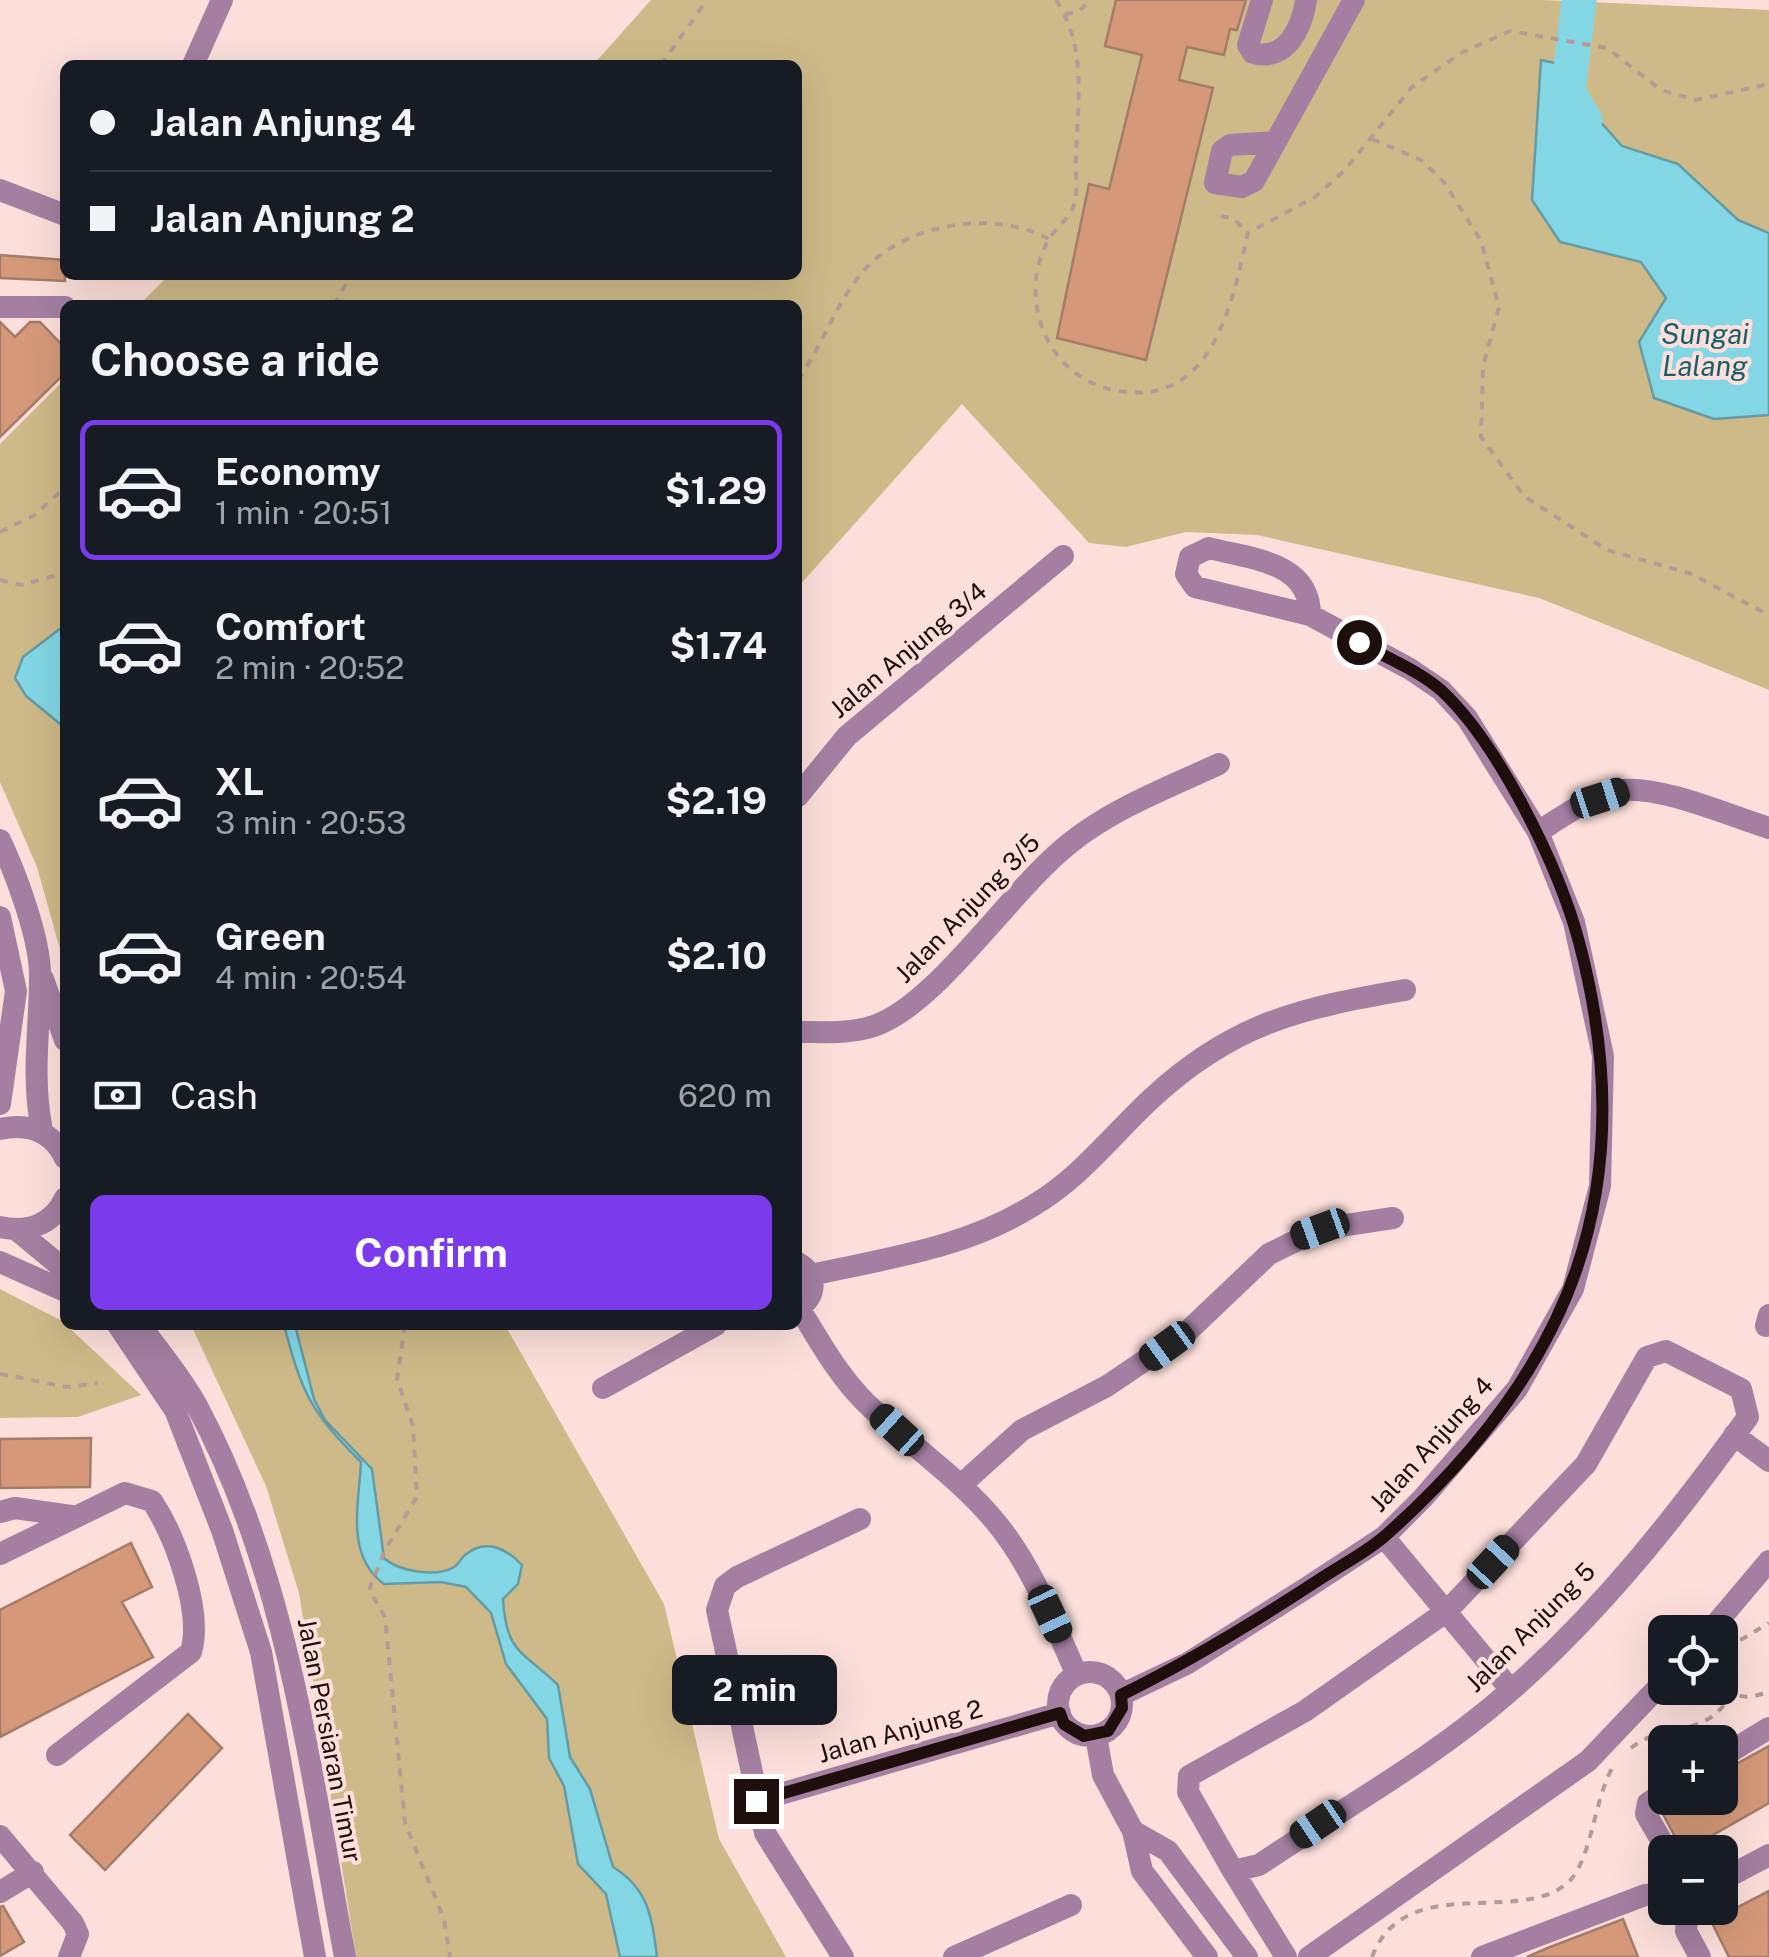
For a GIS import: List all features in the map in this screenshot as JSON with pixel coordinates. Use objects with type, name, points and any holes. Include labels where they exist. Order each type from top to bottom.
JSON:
[{"type":"street","points":[[195,60],[222,0]]},
{"type":"street","points":[[1262,0],[1248,45],[1252,52],[1261,55],[1277,52],[1293,37],[1302,24],[1306,0]]},
{"type":"street","points":[[1275,142],[1354,0]]},
{"type":"street","points":[[0,190],[60,213]]},
{"type":"street","points":[[0,307],[60,308]]},
{"type":"street","name":"Jalan Anjung 4","points":[[1121,1695],[1238,1632],[1384,1537],[1517,1390],[1573,1289],[1600,1186],[1603,1056],[1574,922],[1538,832],[1467,718],[1441,690],[1310,615],[1195,587],[1186,574],[1190,557],[1209,548],[1285,568],[1305,588],[1310,615]]},
{"type":"street","name":"Jalan Anjung 3/4","points":[[802,791],[846,736],[1063,556]]},
{"type":"street","name":"Jalan Anjung 3/5","points":[[802,1032],[848,1032],[877,1025],[907,1008],[932,987],[1038,870],[1072,842],[1116,812],[1219,764]]},
{"type":"street","points":[[1538,832],[1574,809],[1623,790],[1652,792],[1769,828]]},
{"type":"street","points":[[0,840],[13,868],[40,971],[60,1026]]},
{"type":"street","points":[[0,918],[16,991],[0,1104]]},
{"type":"street","points":[[40,971],[33,1067],[42,1132]]},
{"type":"street","points":[[0,1010],[12,972]]},
{"type":"street","points":[[802,1304],[812,1294],[804,1269],[954,1244],[996,1228],[1038,1204],[1084,1168],[1178,1074],[1264,1022],[1304,1008],[1405,990]]},
{"type":"street","points":[[0,1129],[20,1125],[42,1132],[60,1146]]},
{"type":"street","points":[[9,1229],[44,1224],[60,1208]]},
{"type":"street","points":[[962,1484],[1022,1430],[1107,1386],[1187,1332],[1269,1254],[1320,1229],[1393,1218]]},
{"type":"street","points":[[9,1229],[60,1266]]},
{"type":"street","points":[[0,1262],[60,1289]]},
{"type":"street","points":[[802,1314],[840,1373],[865,1402],[962,1484],[998,1524],[1036,1584],[1077,1675]]},
{"type":"street","points":[[159,1330],[196,1404]]},
{"type":"street","points":[[603,1388],[707,1330]]},
{"type":"street","name":"Jalan Persiaran Timur","points":[[131,1331],[196,1404],[247,1518],[286,1642],[345,1957]]},
{"type":"street","name":"Jalan Persiaran Timur","points":[[131,1331],[176,1410],[222,1530],[261,1652],[315,1957]]},
{"type":"street","points":[[1286,1957],[1188,1792],[1189,1776],[1305,1711],[1447,1611],[1586,1464],[1651,1353],[1666,1351],[1741,1389],[1741,1426],[1769,1462]]},
{"type":"street","name":"Jalan Anjung 5","points":[[1234,1871],[1258,1864],[1469,1724],[1511,1690],[1670,1525],[1741,1426]]},
{"type":"street","points":[[0,1554],[70,1516],[125,1494],[152,1501],[176,1546],[195,1638],[191,1652],[57,1755]]},
{"type":"street","points":[[0,1512],[15,1508],[70,1516]]},
{"type":"street","points":[[843,1957],[766,1833],[717,1610],[720,1597],[737,1577],[860,1520]]},
{"type":"street","points":[[1384,1537],[1511,1690]]},
{"type":"street","points":[[1724,1615],[1769,1561]]},
{"type":"street","points":[[1077,1675],[1104,1675],[1121,1695],[1118,1721],[1096,1736],[1073,1731],[1060,1713],[1061,1691],[1077,1675]]},
{"type":"street","points":[[1310,1957],[1588,1762],[1648,1698]]},
{"type":"street","name":"Jalan Anjung 2","points":[[756,1801],[1060,1713]]},
{"type":"street","points":[[1738,1747],[1769,1728]]},
{"type":"street","points":[[1096,1736],[1103,1775],[1133,1831],[1142,1871],[1207,1957]]},
{"type":"street","points":[[1648,1804],[1646,1814],[1658,1835]]},
{"type":"street","points":[[1133,1831],[1168,1852],[1247,1957]]},
{"type":"street","points":[[0,1836],[73,1923],[77,1945],[69,1957]]},
{"type":"street","points":[[1738,1871],[1769,1855]]},
{"type":"street","points":[[0,1892],[33,1872]]},
{"type":"street","points":[[1482,1957],[1648,1895]]},
{"type":"street","points":[[954,1957],[1070,1906]]},
{"type":"street","points":[[1687,1925],[1700,1957]]},
{"type":"path","points":[[665,60],[707,0]]},
{"type":"path","points":[[1056,0],[1065,14],[1079,59],[1075,201],[1049,238],[1036,276],[1035,307],[1043,333],[1062,364],[1088,383],[1124,393],[1162,389],[1192,375],[1222,328],[1248,233],[1316,197],[1372,139],[1412,87],[1460,53],[1510,31],[1607,48],[1662,90],[1696,100],[1769,84]]},
{"type":"path","points":[[1065,14],[1078,12],[1090,0]]},
{"type":"path","points":[[1372,139],[1422,160],[1444,182],[1481,241],[1499,308],[1483,366],[1481,437],[1524,496],[1607,550],[1689,573],[1769,615]]},
{"type":"path","points":[[1221,216],[1234,219],[1248,233]]},
{"type":"path","points":[[802,374],[868,267],[896,244],[935,230],[972,223],[1030,228],[1049,238]]},
{"type":"path","points":[[0,532],[35,514],[60,492]]},
{"type":"path","points":[[0,580],[21,586],[60,574]]},
{"type":"path","points":[[405,1330],[397,1379],[413,1426],[417,1497],[385,1550],[369,1590],[384,1617],[405,1823],[444,1919],[450,1957]]},
{"type":"path","points":[[0,1374],[67,1387],[98,1384]]},
{"type":"path","points":[[1738,1641],[1769,1623]]},
{"type":"path","points":[[1738,1695],[1752,1698],[1769,1691]]},
{"type":"path","points":[[1625,1753],[1652,1735],[1711,1721],[1723,1705]]},
{"type":"path","points":[[1372,1957],[1392,1931],[1428,1908],[1526,1900],[1565,1885],[1581,1865],[1598,1795],[1620,1758]]},
{"type":"shaded area","points":[[651,0],[1543,0],[1769,10],[1769,690],[1539,598],[1257,535],[1186,532],[1126,547],[1089,543],[962,404],[802,583],[802,300],[144,300],[164,280],[802,280],[802,60],[597,60]]},
{"type":"shaded area","points":[[60,384],[60,949],[37,867],[0,782],[0,444]]},
{"type":"shaded area","points":[[0,1289],[60,1320],[60,1330],[72,1330],[141,1395],[78,1417],[0,1418]]},
{"type":"shaded area","points":[[193,1330],[508,1330],[664,1604],[719,1839],[786,1957],[356,1957],[299,1593],[266,1486]]},
{"type":"water","name":"Sungai Lalang","points":[[1541,60],[1564,65],[1583,102],[1622,146],[1678,164],[1738,220],[1769,233],[1769,415],[1714,419],[1654,398],[1639,342],[1666,298],[1641,262],[1560,242],[1532,200]]},
{"type":"water","points":[[60,629],[60,724],[26,696],[15,678],[23,657]]},
{"type":"water","points":[[286,1330],[296,1330],[314,1399],[325,1420],[372,1469],[384,1558],[408,1569],[437,1572],[454,1567],[473,1550],[488,1546],[502,1550],[522,1565],[518,1584],[503,1599],[508,1631],[518,1650],[558,1685],[570,1757],[590,1789],[613,1867],[634,1885],[647,1906],[657,1957],[620,1957],[606,1894],[578,1864],[564,1786],[549,1758],[547,1719],[506,1664],[491,1613],[466,1587],[441,1582],[384,1584],[364,1559],[357,1528],[361,1462],[319,1415],[297,1368]]},
{"type":"building","points":[[1116,0],[1246,0],[1237,30],[1230,29],[1224,55],[1187,47],[1179,80],[1213,88],[1146,360],[1057,338],[1089,184],[1109,189],[1142,55],[1105,46]]},
{"type":"building","points":[[0,255],[60,260],[60,280],[65,281],[0,278]]},
{"type":"building","points":[[0,322],[15,337],[30,322],[40,322],[60,343],[60,378],[0,437]]},
{"type":"building","points":[[91,1438],[90,1487],[0,1488],[0,1439]]},
{"type":"building","points":[[131,1543],[152,1587],[122,1602],[153,1657],[0,1737],[0,1610]]},
{"type":"building","points":[[188,1714],[222,1748],[105,1870],[70,1835]]},
{"type":"building","points":[[1769,1746],[1769,1803],[1713,1835],[1674,1835],[1664,1815],[1738,1815],[1738,1763]]},
{"type":"building","points":[[1769,1891],[1769,1957],[1729,1957],[1713,1925],[1738,1925],[1738,1907]]},
{"type":"building","points":[[3,1906],[24,1942],[0,1956],[0,1907]]},
{"type":"building","points":[[1623,1919],[1638,1957],[1527,1957],[1550,1947]]},
{"type":"waterway","points":[[1579,0],[1568,92],[1585,120]]},
{"type":"route","points":[[756,1801],[1060,1713],[1064,1724],[1084,1736],[1108,1731],[1118,1721],[1121,1695],[1238,1632],[1384,1537],[1517,1390],[1573,1289],[1600,1186],[1604,1111],[1603,1056],[1591,985],[1574,922],[1538,832],[1467,718],[1441,690],[1359,642]]}]
